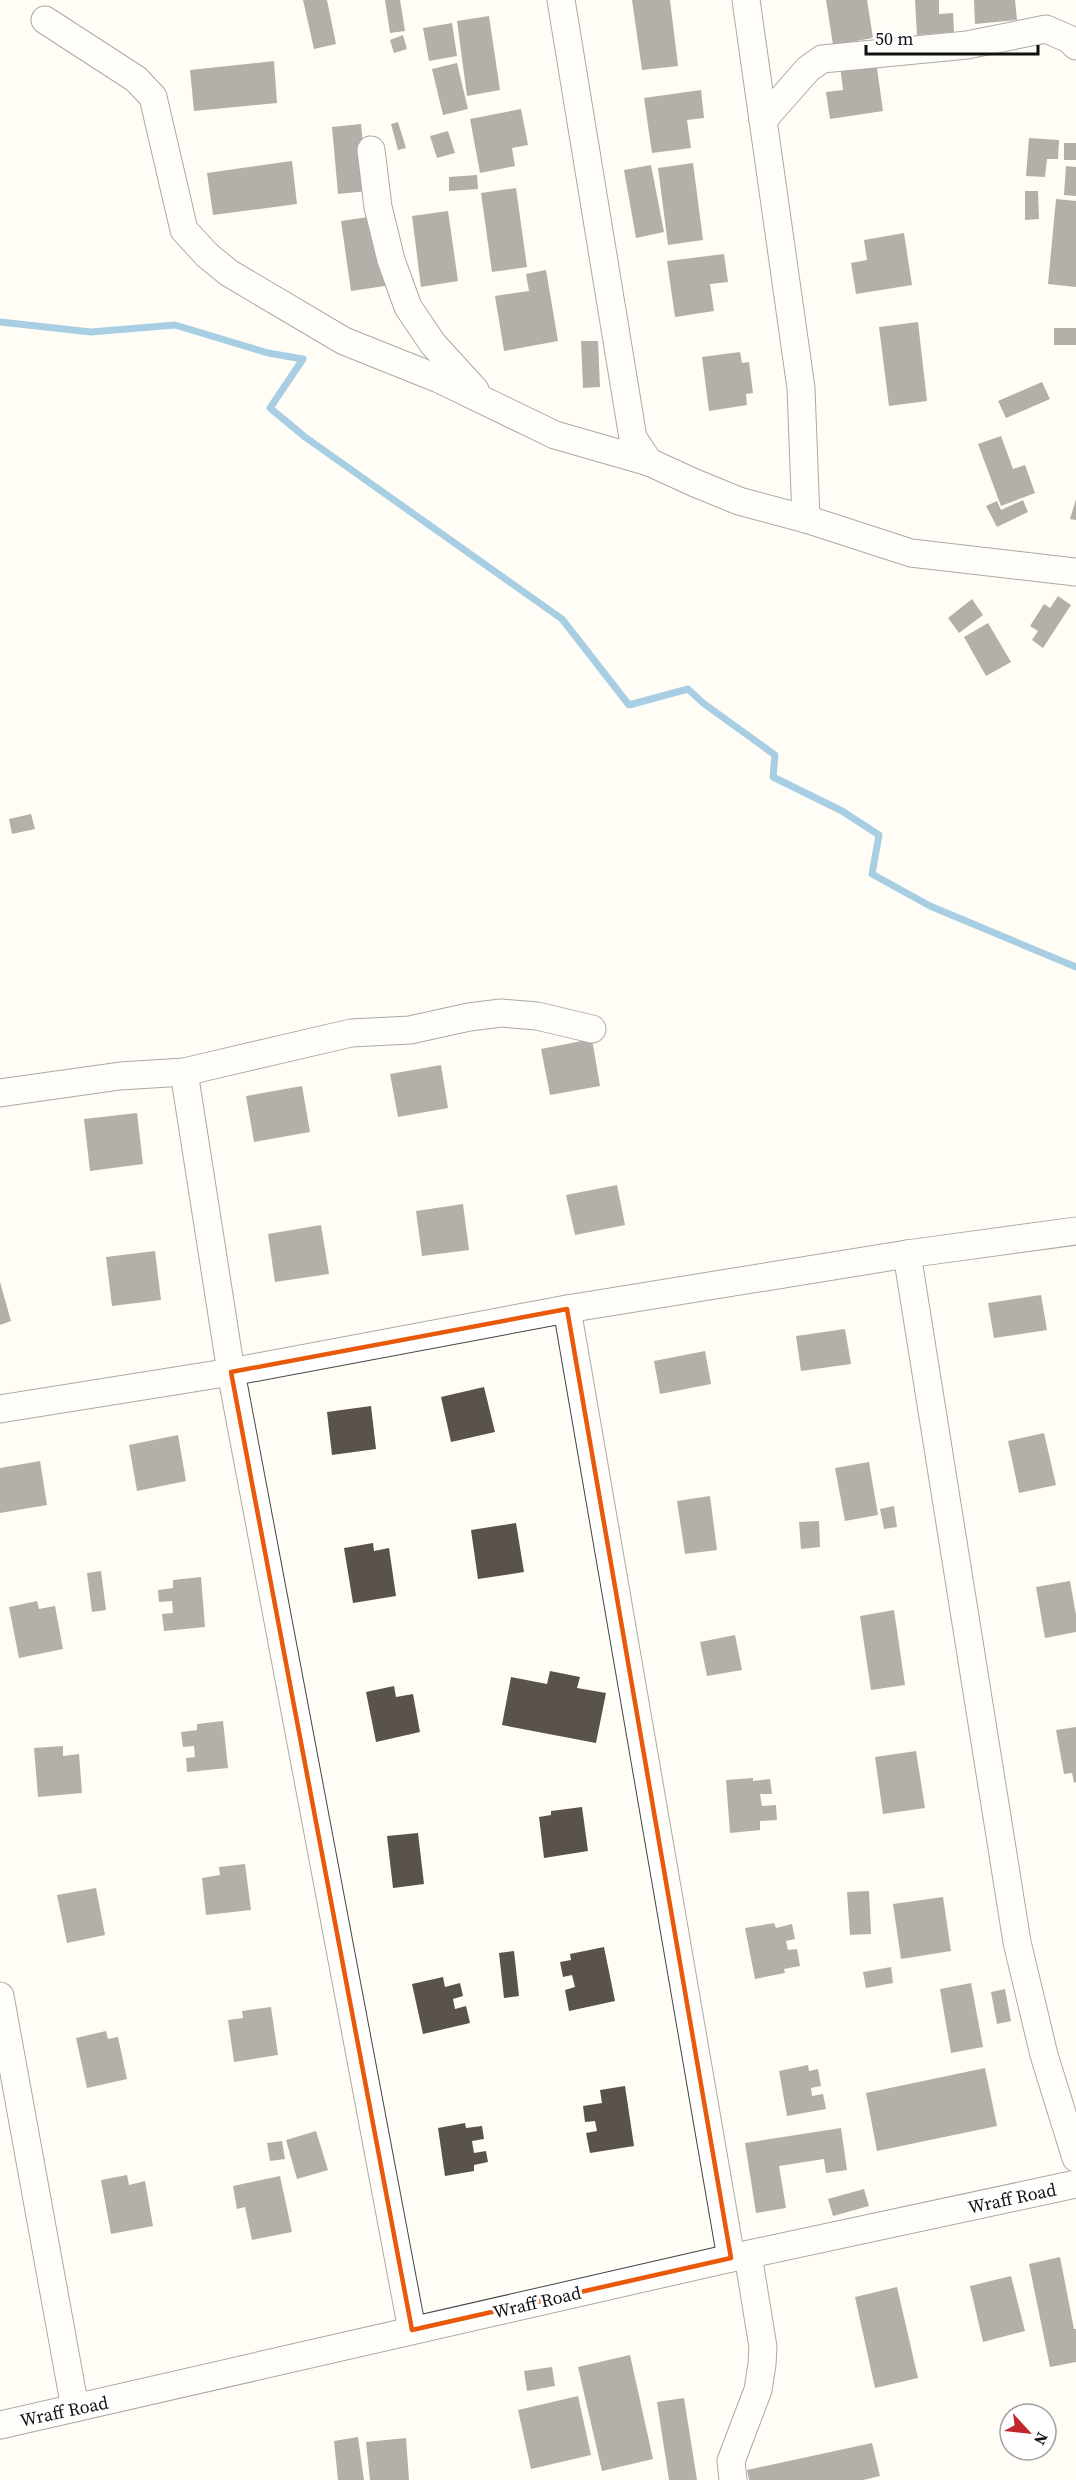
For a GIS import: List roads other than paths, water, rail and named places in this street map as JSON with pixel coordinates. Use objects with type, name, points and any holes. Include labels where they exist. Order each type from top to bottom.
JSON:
[{"type":"street","points":[[561,0],[633,438],[649,462]]},
{"type":"street","points":[[746,0],[801,388],[806,519]]},
{"type":"street","points":[[45,20],[136,79],[153,97],[184,230],[207,255],[230,273],[344,341],[439,379],[555,435],[649,462],[739,501],[806,519],[911,553],[1076,572]]},
{"type":"street","points":[[763,120],[808,69],[822,59],[967,45],[1046,29],[1069,39],[1076,46]]},
{"type":"street","points":[[371,150],[378,207],[391,260],[408,307],[433,344],[486,402]]},
{"type":"street","points":[[0,1093],[120,1076],[184,1072],[351,1033],[410,1030],[469,1017],[501,1013],[537,1016],[592,1029]]},
{"type":"street","points":[[184,1072],[231,1372],[412,2330]]},
{"type":"street","points":[[0,1409],[231,1372],[567,1309],[907,1254],[1076,1231]]},
{"type":"street","points":[[907,1254],[1017,1942],[1044,2055],[1076,2158]]},
{"type":"street","points":[[567,1309],[740,2257],[763,2348],[758,2390],[731,2461],[733,2480]]},
{"type":"street","points":[[0,1996],[75,2408]]},
{"type":"street","name":"Wraff Road","points":[[0,2425],[412,2330],[1076,2184]]},
{"type":"waterway","points":[[0,322],[91,332],[175,325],[268,353],[303,359],[270,408],[305,437],[562,619],[629,705],[688,689],[703,703],[775,755],[773,777],[842,811],[879,835],[872,874],[930,906],[1076,967]]}]
